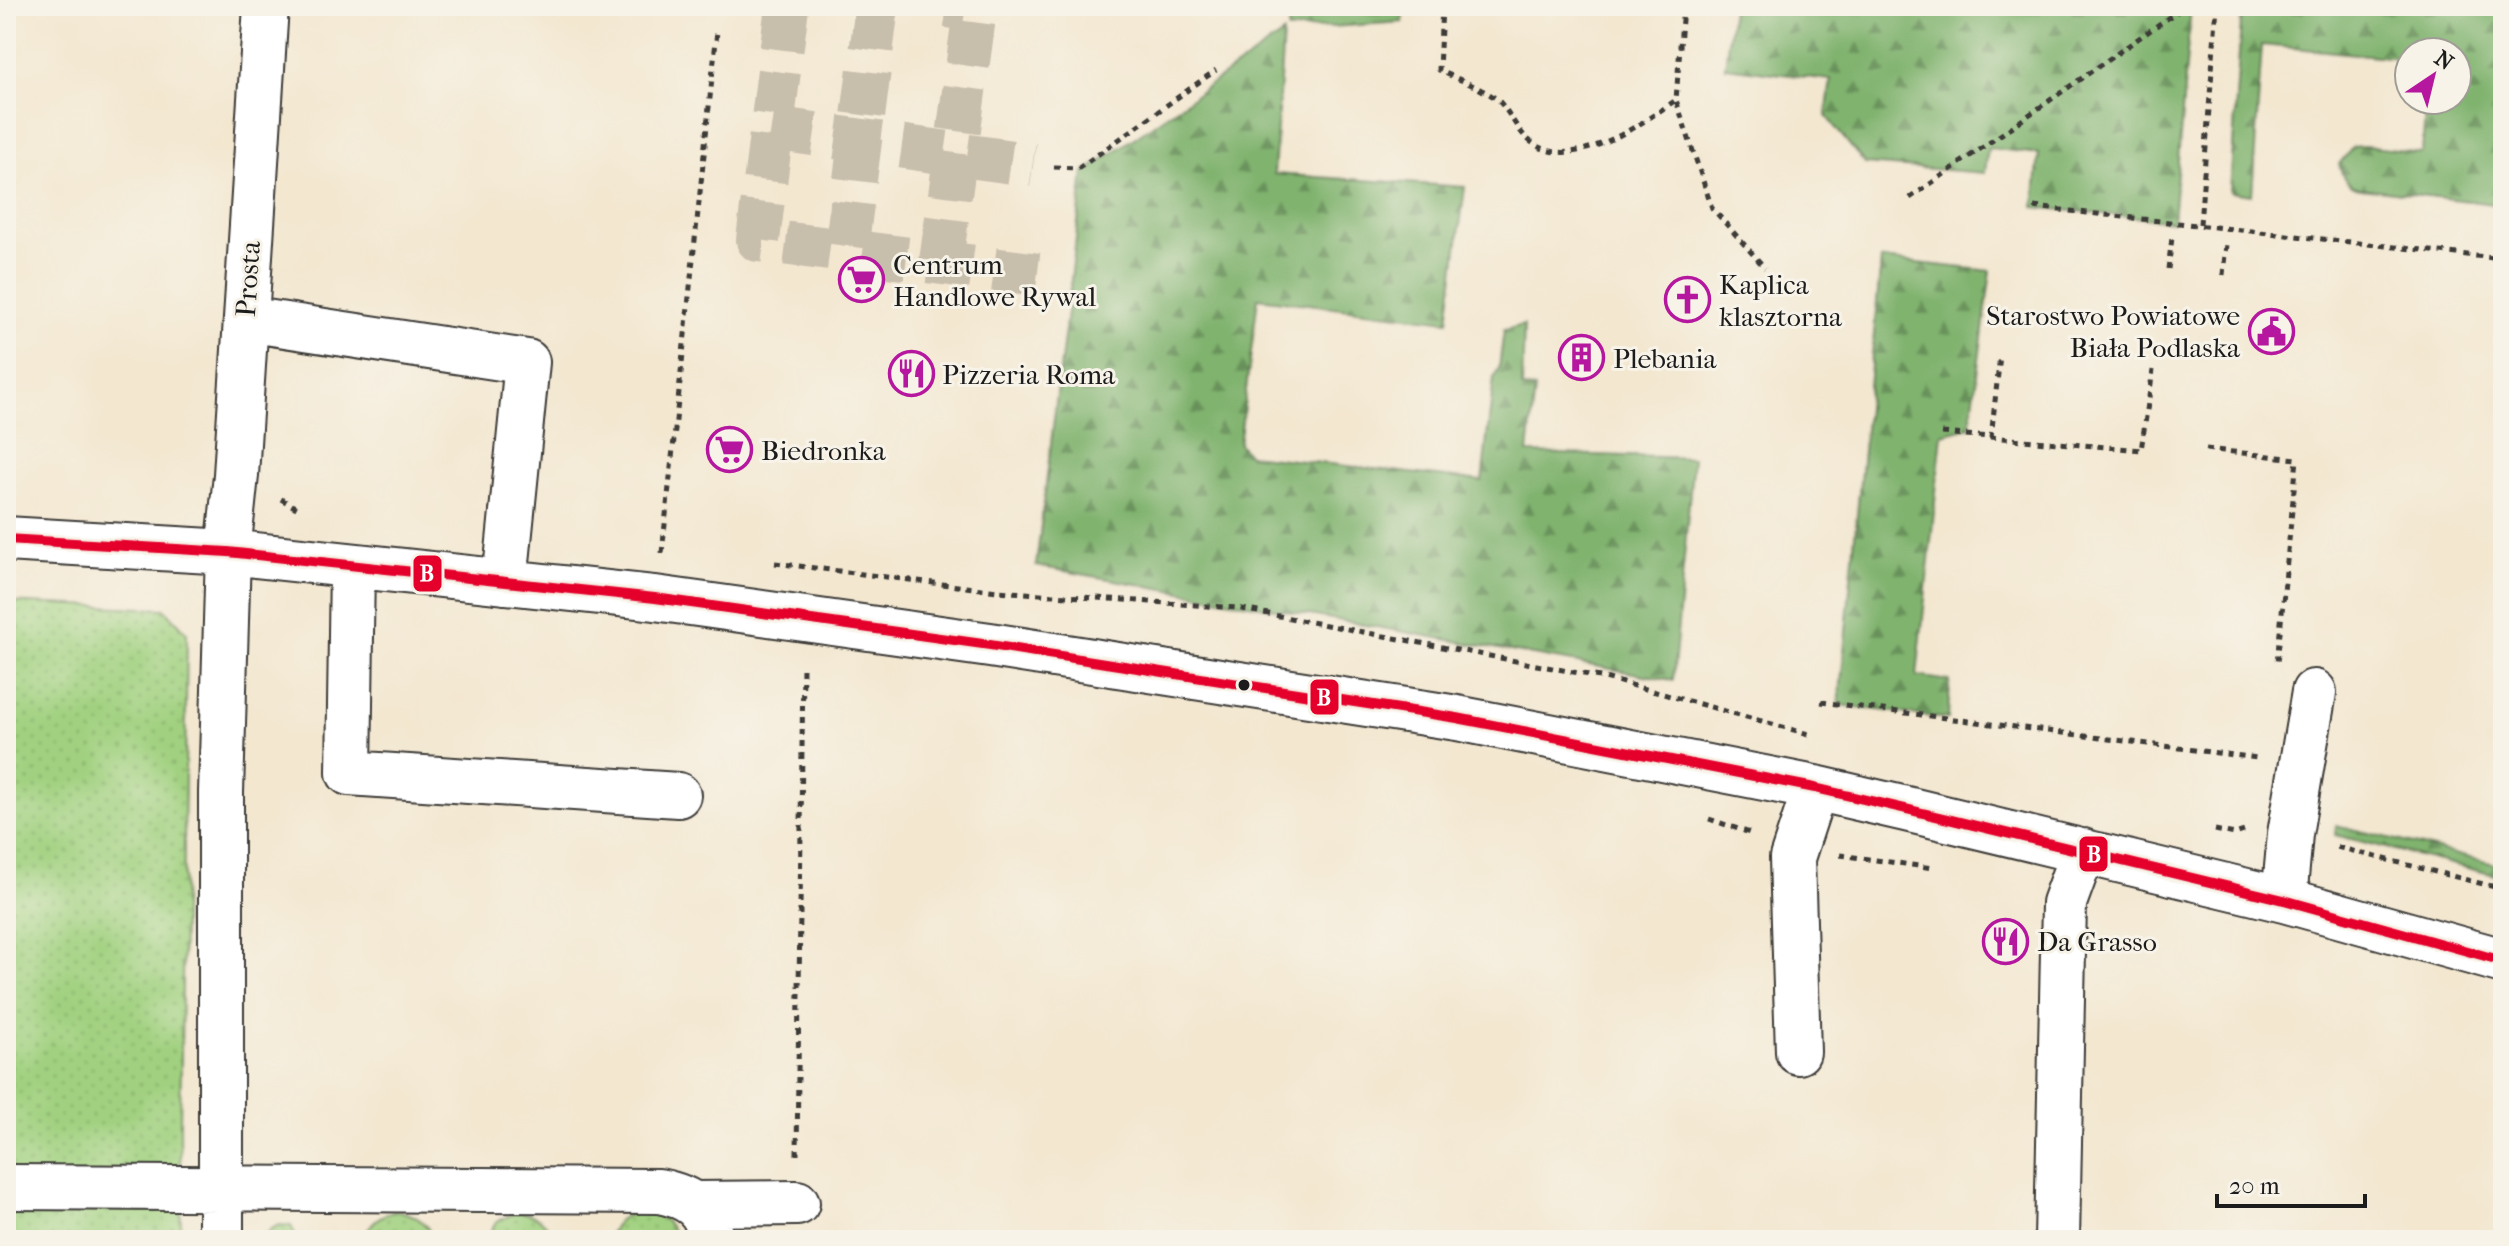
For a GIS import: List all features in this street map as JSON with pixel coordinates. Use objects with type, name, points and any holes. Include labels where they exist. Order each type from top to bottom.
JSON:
[{"type":"street","name":"Prosta","points":[[221,1240],[221,809],[228,552],[236,475],[266,6]]},
{"type":"street","points":[[246,319],[527,362],[505,582]]},
{"type":"street","points":[[6,539],[228,552],[655,598],[990,645],[1441,715],[1815,788],[2284,900],[2503,961]]},
{"type":"street","points":[[352,566],[349,773],[678,795]]},
{"type":"street","points":[[2284,900],[2290,834],[2314,692]]},
{"type":"street","points":[[1798,1052],[1792,858],[1815,788]]},
{"type":"street","points":[[2057,1240],[2064,903],[2083,851]]},
{"type":"street","points":[[6,1187],[659,1191],[679,1195],[702,1222],[797,1203]]},
{"type":"path","points":[[1442,6],[1439,70],[1498,99],[1514,126],[1535,145],[1559,153],[1581,150],[1606,142],[1676,100]]},
{"type":"path","points":[[1683,6],[1676,100],[1712,208],[1765,268]]},
{"type":"path","points":[[1910,198],[2185,6]]},
{"type":"path","points":[[2200,224],[2217,6]]},
{"type":"path","points":[[655,598],[663,548],[717,31]]},
{"type":"path","points":[[1054,167],[1079,168],[1216,70]]},
{"type":"path","points":[[2034,207],[2503,259]]},
{"type":"path","points":[[2168,269],[2172,238]]},
{"type":"path","points":[[2223,275],[2226,244]]},
{"type":"path","points":[[1991,438],[2000,355]]},
{"type":"path","points":[[1942,433],[2141,450],[2153,370]]},
{"type":"path","points":[[2206,449],[2297,459],[2277,665]]},
{"type":"path","points":[[789,662],[803,664],[797,1203]]},
{"type":"path","points":[[1821,702],[2268,760]]},
{"type":"path","points":[[1695,814],[1795,847],[1939,868]]},
{"type":"path","points":[[2235,834],[2255,826],[2503,889]]},
{"type":"green space","points":[[1290,6],[1403,6],[1403,22],[1288,30]]},
{"type":"green space","points":[[1732,6],[2191,6],[2173,221],[2034,207],[2039,154],[1988,148],[1985,173],[1865,164],[1826,116],[1831,80],[1725,67]]},
{"type":"green space","points":[[2242,6],[2503,6],[2503,205],[2356,187],[2346,180],[2339,164],[2353,147],[2422,153],[2425,116],[2473,116],[2473,36],[2393,36],[2393,57],[2262,45],[2252,195],[2230,192]]},
{"type":"green space","points":[[1283,34],[1274,174],[1465,187],[1448,321],[1258,298],[1239,444],[1249,455],[1482,481],[1494,377],[1499,368],[1504,330],[1524,325],[1522,388],[1535,389],[1528,453],[1693,458],[1673,680],[1036,566],[1084,173]]},
{"type":"green space","points":[[1881,259],[1991,271],[1970,427],[1942,434],[1917,676],[1950,681],[1948,719],[1839,705]]},
{"type":"green space","points":[[6,602],[165,609],[187,633],[181,1240],[6,1240]]},
{"type":"green space","points":[[2336,825],[2503,866],[2503,877],[2335,835]]},
{"type":"green space","points":[[398,1211],[420,1220],[433,1240],[364,1240],[376,1220]]},
{"type":"green space","points":[[646,1211],[666,1221],[676,1240],[608,1240],[622,1218]]},
{"type":"green space","points":[[516,1212],[540,1219],[554,1240],[487,1240],[495,1223]]},
{"type":"green space","points":[[279,1225],[291,1226],[298,1240],[261,1240]]},
{"type":"tunnel","points":[[787,6],[758,240],[846,251]]},
{"type":"tunnel","points":[[877,6],[846,251],[1039,275]]},
{"type":"tunnel","points":[[941,262],[975,10],[947,6]]},
{"type":"tunnel","points":[[771,128],[1033,165]]},
{"type":"transit line","name":"B","points":[[6,539],[228,552],[655,598],[990,645],[1457,718],[1815,788],[1906,809],[2284,900],[2503,961]]},
{"type":"place","name":"Centrum Handlowe Rywal","points":[[862,280]]},
{"type":"place","name":"Kaplica klasztorna","points":[[1688,300]]},
{"type":"place","name":"Starostwo Powiatowe Biała Podlaska","points":[[2271,331]]},
{"type":"place","name":"Plebania","points":[[1582,358]]},
{"type":"place","name":"Pizzeria Roma","points":[[911,374]]},
{"type":"place","name":"Biedronka","points":[[730,450]]},
{"type":"place","name":"Da Grasso","points":[[2006,941]]}]
